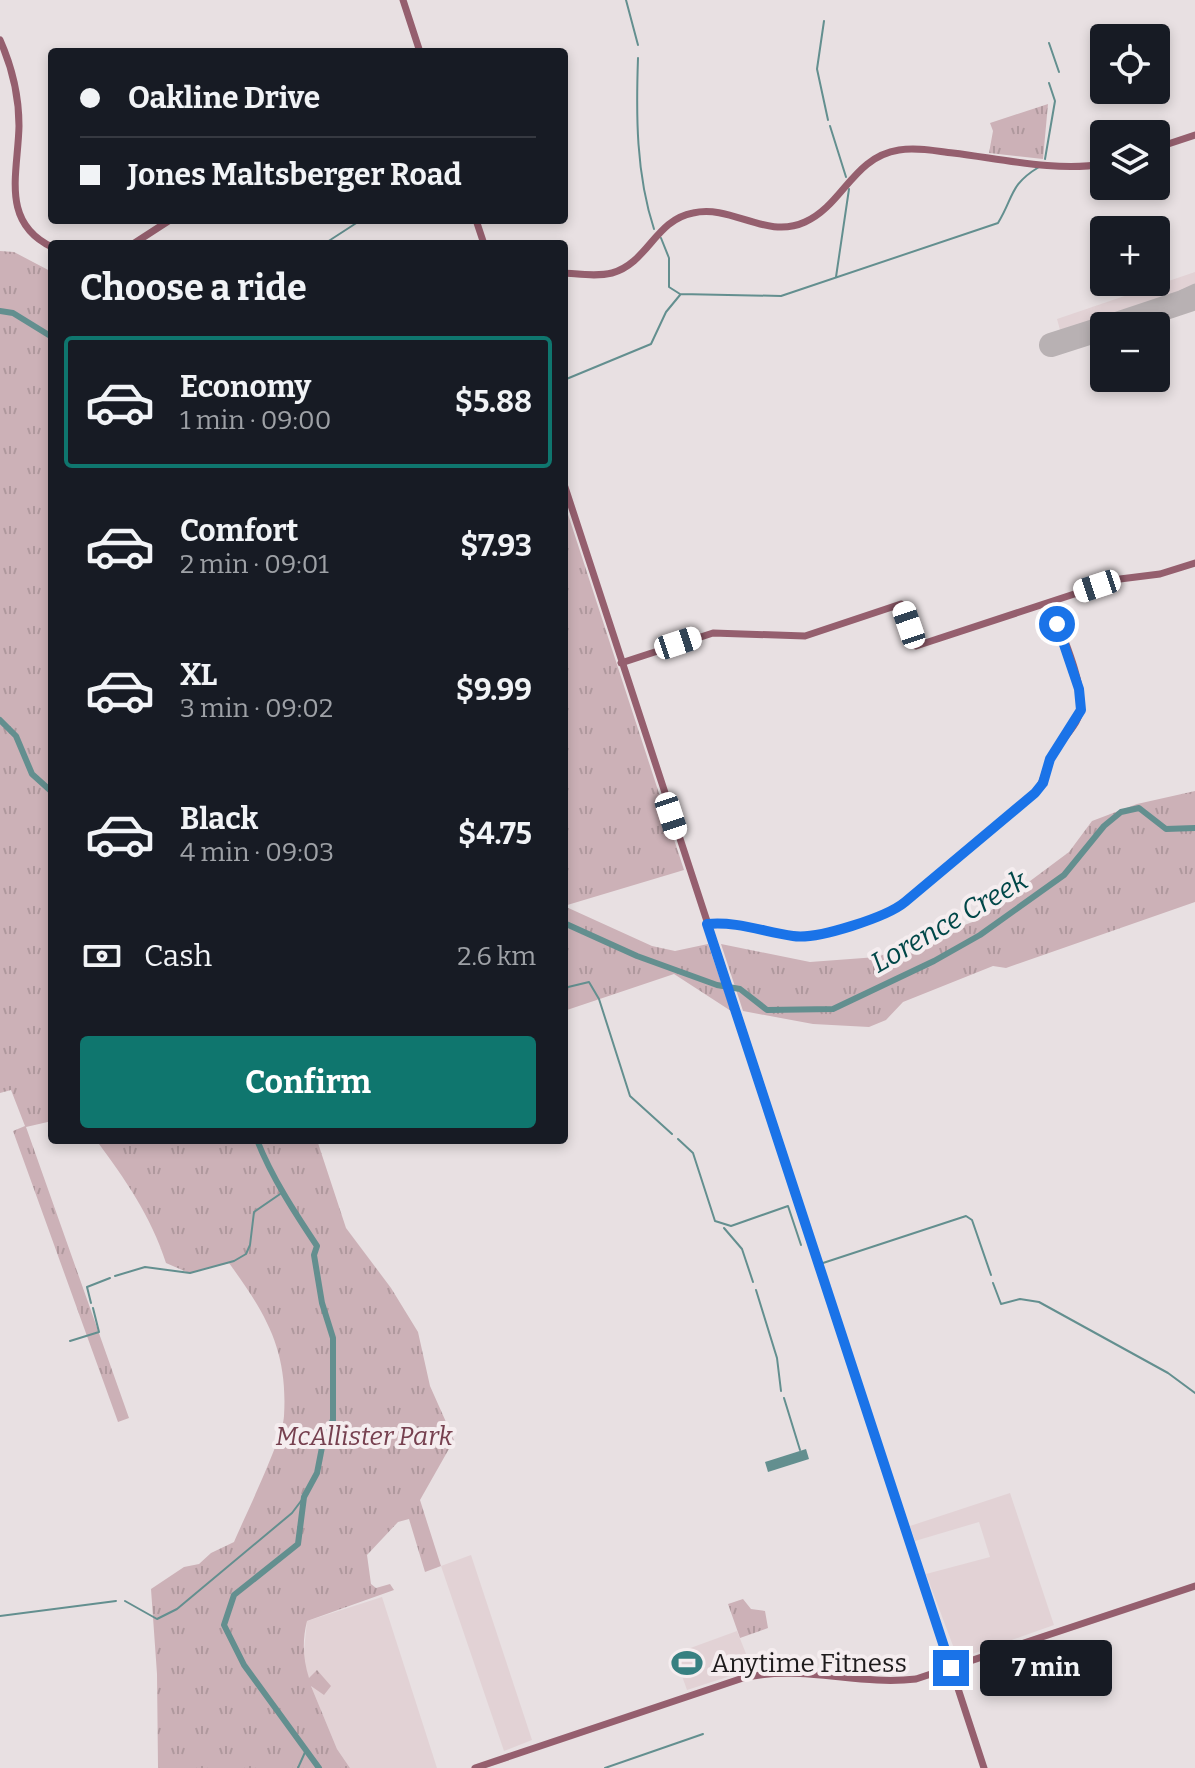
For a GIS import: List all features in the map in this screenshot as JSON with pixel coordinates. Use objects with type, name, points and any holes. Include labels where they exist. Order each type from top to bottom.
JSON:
[{"type":"main road","points":[[403,0],[419,48]]},
{"type":"main road","points":[[0,40],[12,74],[19,123],[14,204],[28,231],[48,244]]},
{"type":"main road","points":[[1170,143],[1195,135]]},
{"type":"main road","points":[[568,273],[600,274],[626,267],[666,225],[697,212],[725,213],[770,228],[796,226],[820,213],[865,164],[899,150],[1063,166],[1090,165]]},
{"type":"main road","points":[[139,240],[164,224]]},
{"type":"main road","points":[[568,497],[984,1768]]},
{"type":"main road","points":[[621,663],[713,633],[805,636],[901,604],[916,646],[1120,579],[1154,576],[1195,563]]},
{"type":"main road","points":[[707,924],[728,923],[809,937],[889,912],[1035,793],[1043,783],[1050,759],[1077,719],[1081,706],[1079,689],[1050,602]]},
{"type":"main road","points":[[475,1768],[756,1675],[801,1672],[876,1682],[916,1679],[1195,1586]]},
{"type":"shaded area","points":[[1195,272],[1195,305],[1170,313],[1090,312],[1090,340],[1047,354],[1042,336],[1060,330],[1057,319],[1125,296],[1170,296],[1170,281]]},
{"type":"shaded area","points":[[1010,1493],[1054,1625],[958,1659],[926,1574],[990,1557],[979,1522],[915,1541],[910,1526]]},
{"type":"shaded area","points":[[471,1555],[532,1740],[504,1751],[441,1566]]},
{"type":"shaded area","points":[[382,1597],[437,1768],[350,1768],[337,1749],[311,1686],[303,1660],[307,1621]]},
{"type":"shaded area","points":[[737,1631],[752,1669],[687,1690],[674,1654]]},
{"type":"green space","points":[[1048,104],[1043,159],[989,153],[993,131],[990,123]]},
{"type":"green space","points":[[0,251],[14,252],[48,270],[48,1122],[26,1127],[129,1418],[118,1422],[13,1131],[25,1126],[11,1090],[0,1093]]},
{"type":"green space","points":[[568,514],[684,870],[568,905]]},
{"type":"green space","points":[[1195,791],[1195,902],[1006,968],[993,966],[903,1002],[886,1020],[869,1027],[813,1024],[743,1011],[721,944],[810,962],[877,957],[978,920],[1069,852],[1092,821],[1137,804]]},
{"type":"green space","points":[[568,908],[652,946],[675,951],[708,944],[731,1011],[674,974],[568,1010]]},
{"type":"green space","name":"McAllister Park","points":[[99,1144],[318,1144],[346,1228],[391,1288],[418,1332],[430,1386],[454,1440],[420,1500],[441,1566],[425,1572],[409,1519],[398,1522],[367,1555],[371,1584],[376,1588],[390,1584],[394,1590],[307,1621],[305,1628],[305,1664],[309,1678],[317,1670],[331,1686],[324,1695],[311,1686],[337,1749],[350,1768],[158,1768],[157,1674],[151,1589],[184,1567],[199,1564],[211,1553],[234,1542],[282,1427],[284,1393],[282,1371],[272,1334],[254,1299],[229,1263],[189,1273],[166,1263],[153,1229]]},
{"type":"green space","points":[[743,1599],[751,1609],[765,1611],[768,1628],[740,1638],[728,1604]]},
{"type":"water","points":[[806,1449],[809,1459],[768,1472],[765,1462]]},
{"type":"waterway","points":[[626,0],[638,45]]},
{"type":"waterway","points":[[824,21],[817,69],[828,120]]},
{"type":"waterway","points":[[1049,43],[1059,72]]},
{"type":"waterway","points":[[638,58],[640,166],[654,229]]},
{"type":"waterway","points":[[1045,159],[1055,101],[1049,83]]},
{"type":"waterway","points":[[830,126],[846,177]]},
{"type":"waterway","points":[[661,238],[669,258],[669,287],[680,294],[781,296],[998,223],[1017,186],[1039,167]]},
{"type":"waterway","points":[[836,277],[849,189]]},
{"type":"waterway","points":[[330,240],[355,224]]},
{"type":"waterway","points":[[568,378],[651,344],[666,312],[680,295]]},
{"type":"waterway","name":"Lorence Creek","points":[[0,311],[13,313],[48,335]]},
{"type":"waterway","points":[[0,720],[16,736],[32,774],[48,788]]},
{"type":"waterway","name":"Lorence Creek","points":[[568,925],[637,956],[717,985],[740,989],[767,1010],[833,1009],[934,961],[980,935],[1064,875],[1104,826],[1121,812],[1139,808],[1166,829],[1195,828]]},
{"type":"waterway","points":[[568,987],[589,982],[599,999],[630,1096],[672,1134]]},
{"type":"waterway","points":[[678,1139],[693,1153],[715,1221],[731,1226],[788,1206],[801,1245]]},
{"type":"waterway","points":[[259,1144],[277,1182],[317,1246],[314,1255],[322,1303],[333,1338],[333,1420],[324,1437],[317,1473],[304,1497],[298,1544],[234,1595],[224,1625],[244,1665],[319,1768]]},
{"type":"waterway","points":[[115,1276],[145,1267],[190,1273],[234,1261],[246,1254],[250,1245],[254,1212],[283,1192]]},
{"type":"waterway","points":[[823,1263],[966,1216],[972,1220],[991,1275]]},
{"type":"waterway","points":[[724,1228],[742,1249],[753,1282]]},
{"type":"waterway","points":[[91,1303],[87,1287],[110,1278]]},
{"type":"waterway","points":[[993,1283],[1001,1304],[1020,1299],[1039,1302],[1168,1373],[1195,1393]]},
{"type":"waterway","points":[[756,1290],[777,1358],[781,1391]]},
{"type":"waterway","points":[[70,1341],[99,1332],[93,1308]]},
{"type":"waterway","points":[[784,1398],[800,1450]]},
{"type":"waterway","points":[[125,1601],[157,1619],[177,1609],[292,1513],[304,1497]]},
{"type":"waterway","points":[[0,1616],[116,1601]]},
{"type":"waterway","points":[[605,1768],[703,1734]]},
{"type":"waterway","points":[[298,1768],[306,1750]]},
{"type":"taxiway","points":[[1184,302],[1182,294],[1195,288]]},
{"type":"runway","points":[[1153,312],[1195,298]]},
{"type":"runway","points":[[1051,345],[1090,332]]},
{"type":"place","name":"Anytime Fitness","points":[[687,1663]]},
{"type":"route","points":[[951,1668],[707,924],[728,923],[794,937],[809,937],[889,912],[898,908],[1035,793],[1043,783],[1050,759],[1081,710],[1079,689],[1057,624]]}]
